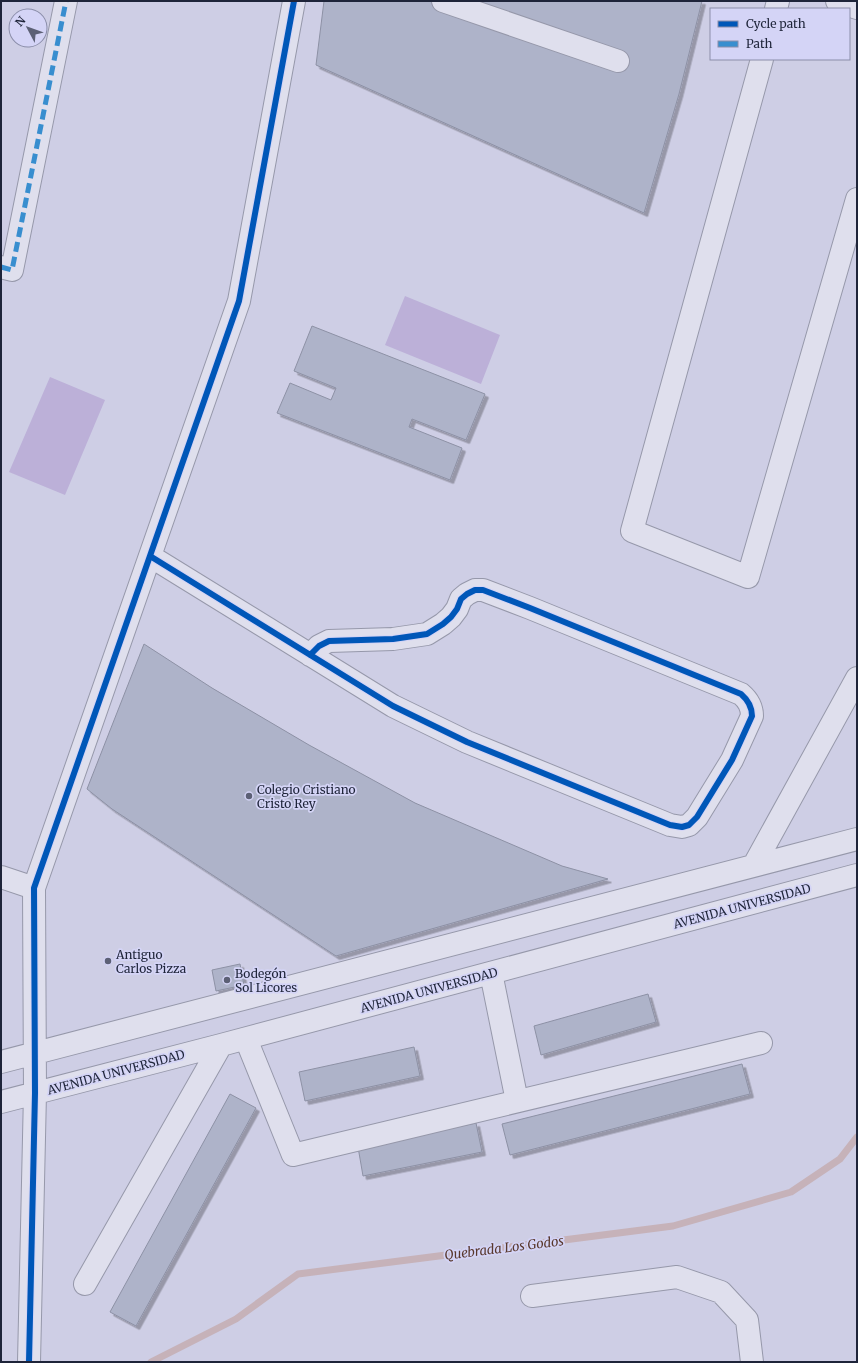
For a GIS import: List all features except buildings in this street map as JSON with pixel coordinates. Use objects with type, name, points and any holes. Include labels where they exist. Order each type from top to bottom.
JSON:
[{"type":"street","points":[[1,267],[12,270],[66,1]]},
{"type":"street","points":[[29,1362],[35,1093],[34,888],[239,301],[294,1]]},
{"type":"street","points":[[443,1],[618,61]]},
{"type":"street","points":[[837,1],[857,8]]},
{"type":"street","points":[[762,60],[632,531],[748,577],[857,199]]},
{"type":"street","points":[[150,556],[310,655],[393,706],[467,742],[670,826],[676,827],[689,825],[697,817],[732,760],[752,716],[752,709],[741,694],[483,590],[475,590],[461,599],[457,609],[443,624],[427,634],[393,638],[329,641],[319,646],[310,655]]},
{"type":"street","points":[[754,865],[857,678]]},
{"type":"street","points":[[1,1062],[857,839]]},
{"type":"street","name":"AVENIDA UNIVERSIDAD","points":[[1,1102],[221,1045],[857,875]]},
{"type":"street","points":[[1,877],[34,888]]},
{"type":"street","points":[[491,973],[517,1101]]},
{"type":"street","points":[[246,1038],[293,1155],[761,1043]]},
{"type":"street","points":[[85,1284],[221,1045]]},
{"type":"street","points":[[532,1296],[677,1277],[721,1292],[747,1320],[752,1362]]},
{"type":"shaded area","points":[[405,296],[500,335],[481,384],[385,345]]},
{"type":"shaded area","points":[[50,377],[105,400],[65,495],[9,472]]},
{"type":"waterway","name":"Quebrada Los Godos","points":[[151,1362],[236,1319],[298,1274],[673,1226],[791,1192],[840,1159],[857,1137]]},
{"type":"marked path","points":[[1,267],[12,270],[66,1]]},
{"type":"cycle path","points":[[29,1362],[35,1093],[34,888],[239,301],[294,1]]},
{"type":"cycle path","points":[[150,556],[393,706],[467,742],[670,825],[682,827],[689,825],[697,817],[732,760],[752,716],[749,704],[741,694],[483,590],[475,590],[467,594],[461,599],[457,609],[451,617],[427,634],[393,639],[329,641],[319,646],[310,655]]},
{"type":"place","name":"Colegio Cristiano Cristo Rey","points":[[249,796]]},
{"type":"place","name":"Antiguo Carlos Pizza","points":[[108,961]]},
{"type":"place","name":"Bodegón Sol Licores","points":[[227,980]]}]
